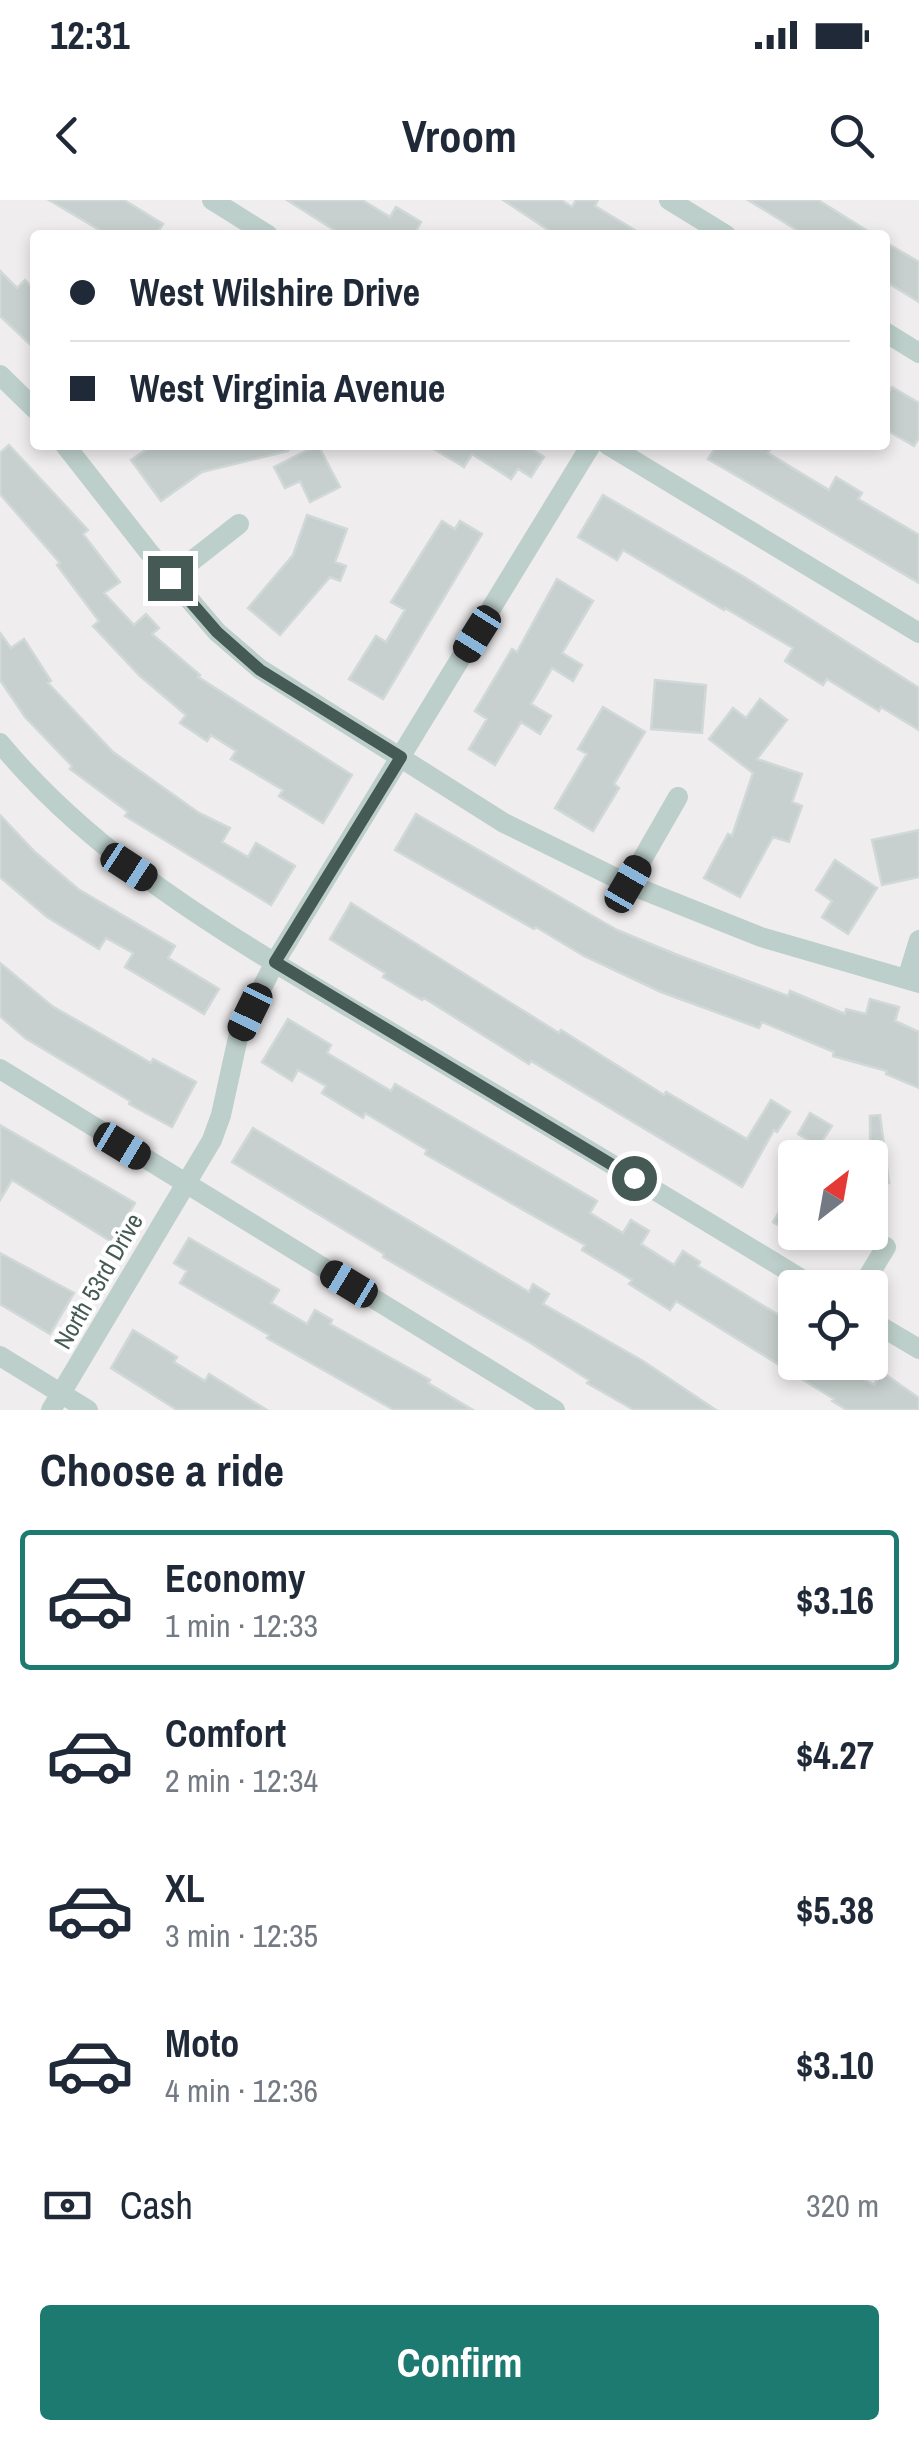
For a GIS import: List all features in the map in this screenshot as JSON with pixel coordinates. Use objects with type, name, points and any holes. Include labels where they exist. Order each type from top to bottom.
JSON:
[{"type":"street","points":[[212,200],[260,230]]},
{"type":"street","points":[[669,200],[718,230]]},
{"type":"street","points":[[890,335],[919,353]]},
{"type":"street","points":[[0,375],[30,404]]},
{"type":"street","points":[[69,450],[170,578],[217,632],[260,670],[504,822],[628,884],[761,937],[913,981],[919,940]]},
{"type":"street","name":"North 53rd Drive","points":[[56,1402],[212,1140],[239,1033],[275,962],[588,450]]},
{"type":"street","points":[[616,450],[919,633]]},
{"type":"street","points":[[170,578],[239,524]]},
{"type":"street","points":[[0,743],[29,778],[129,867],[275,962],[786,1270]]},
{"type":"street","points":[[628,884],[678,797]]},
{"type":"street","points":[[0,1069],[556,1410]]},
{"type":"street","points":[[888,1331],[919,1350]]},
{"type":"street","points":[[0,1356],[56,1402],[88,1410]]},
{"type":"building","points":[[49,200],[124,200],[163,224],[159,230],[100,230]]},
{"type":"building","points":[[287,200],[362,200],[390,217],[396,207],[421,222],[417,230],[334,230]]},
{"type":"building","points":[[503,200],[561,200],[572,207],[576,200],[598,200],[595,206],[635,230],[548,230]]},
{"type":"building","points":[[748,200],[818,200],[866,230],[797,230]]},
{"type":"building","points":[[890,245],[919,262],[919,302],[890,284]]},
{"type":"building","points":[[0,271],[17,288],[25,280],[30,285],[30,344],[0,316]]},
{"type":"building","points":[[892,387],[919,403],[919,438],[914,446],[890,432]]},
{"type":"building","points":[[9,445],[88,530],[83,534],[120,582],[104,593],[134,625],[146,614],[159,628],[152,634],[198,677],[352,775],[323,823],[279,796],[283,790],[231,759],[236,751],[211,735],[207,741],[180,723],[186,715],[140,676],[93,626],[99,621],[57,565],[60,563],[0,494],[0,453]]},
{"type":"building","points":[[146,450],[288,450],[202,472],[161,501],[131,460]]},
{"type":"building","points":[[308,450],[321,450],[340,487],[310,502],[300,481],[285,488],[274,467]]},
{"type":"building","points":[[435,450],[533,450],[544,457],[531,477],[518,469],[511,479],[472,454],[464,467]]},
{"type":"building","points":[[714,450],[770,450],[768,453],[829,490],[836,477],[862,493],[858,499],[919,535],[919,583],[708,459]]},
{"type":"building","points":[[603,495],[744,577],[919,688],[919,730],[827,679],[823,685],[785,661],[793,648],[623,550],[617,560],[578,537]]},
{"type":"building","points":[[307,515],[347,529],[335,562],[346,566],[340,581],[330,577],[280,635],[248,608],[293,555]]},
{"type":"building","points":[[442,521],[455,529],[460,521],[482,534],[383,699],[349,679],[376,636],[386,642],[405,610],[391,602]]},
{"type":"building","points":[[557,579],[593,601],[562,653],[582,665],[573,681],[552,668],[531,704],[551,716],[540,734],[521,722],[495,765],[469,749],[487,719],[475,711],[512,649],[517,652]]},
{"type":"building","points":[[0,633],[11,648],[24,639],[51,681],[48,683],[113,752],[199,813],[230,828],[222,842],[248,857],[256,843],[295,866],[271,905],[125,816],[128,812],[70,769],[72,766],[25,717],[0,680]]},
{"type":"building","points":[[655,680],[706,685],[702,733],[651,729]]},
{"type":"building","points":[[760,699],[787,720],[757,759],[802,774],[792,802],[802,806],[789,842],[773,837],[740,897],[704,878],[728,834],[732,836],[753,773],[709,739],[733,708],[746,718]]},
{"type":"building","points":[[603,707],[645,732],[614,784],[619,788],[593,831],[555,808],[587,754],[578,749]]},
{"type":"building","points":[[416,814],[617,930],[675,954],[788,996],[790,991],[845,1014],[846,1009],[866,1014],[870,999],[899,1007],[895,1021],[919,1032],[919,1088],[886,1074],[887,1071],[833,1056],[834,1052],[762,1022],[759,1028],[661,992],[534,929],[395,850]]},
{"type":"building","points":[[0,815],[78,889],[175,946],[168,958],[219,989],[204,1014],[125,967],[133,953],[106,938],[99,949],[47,917],[0,877]]},
{"type":"building","points":[[919,830],[919,877],[882,885],[872,840]]},
{"type":"building","points":[[835,860],[877,888],[848,934],[822,917],[832,901],[816,890]]},
{"type":"building","points":[[351,903],[559,1033],[561,1030],[664,1095],[666,1092],[747,1139],[771,1100],[790,1112],[777,1132],[774,1130],[742,1187],[383,977],[385,973],[330,939]]},
{"type":"building","points":[[0,963],[52,1006],[151,1063],[153,1059],[196,1082],[172,1127],[25,1038],[0,1016]]},
{"type":"building","points":[[288,1019],[331,1045],[327,1053],[391,1091],[395,1084],[597,1201],[590,1213],[623,1233],[631,1220],[649,1231],[641,1244],[674,1265],[683,1251],[700,1262],[698,1266],[778,1315],[778,1364],[676,1301],[670,1310],[629,1284],[632,1280],[582,1250],[585,1245],[425,1154],[427,1150],[365,1113],[363,1118],[322,1093],[326,1086],[298,1070],[292,1081],[262,1062]]},
{"type":"building","points":[[810,1113],[832,1126],[823,1140],[808,1140],[798,1134]]},
{"type":"building","points":[[880,1115],[883,1140],[870,1140],[870,1116]]},
{"type":"building","points":[[0,1125],[135,1203],[112,1242],[12,1180],[0,1200]]},
{"type":"building","points":[[253,1128],[529,1292],[533,1284],[549,1294],[543,1304],[643,1361],[716,1410],[634,1410],[587,1383],[589,1380],[529,1342],[232,1162]]},
{"type":"building","points":[[189,1238],[279,1290],[271,1303],[307,1324],[315,1310],[332,1320],[330,1324],[430,1380],[428,1383],[473,1410],[394,1410],[267,1338],[269,1335],[180,1283],[187,1271],[174,1263]]},
{"type":"building","points":[[0,1253],[74,1293],[50,1334],[0,1304]]},
{"type":"building","points":[[133,1330],[177,1357],[174,1362],[205,1381],[209,1374],[267,1410],[177,1410],[111,1368]]},
{"type":"building","points":[[888,1376],[919,1398],[919,1410],[847,1410],[803,1380],[865,1380],[874,1385],[877,1380],[888,1380]]},
{"type":"route","points":[[170,578],[217,632],[260,670],[401,757],[275,962],[634,1178]]}]
